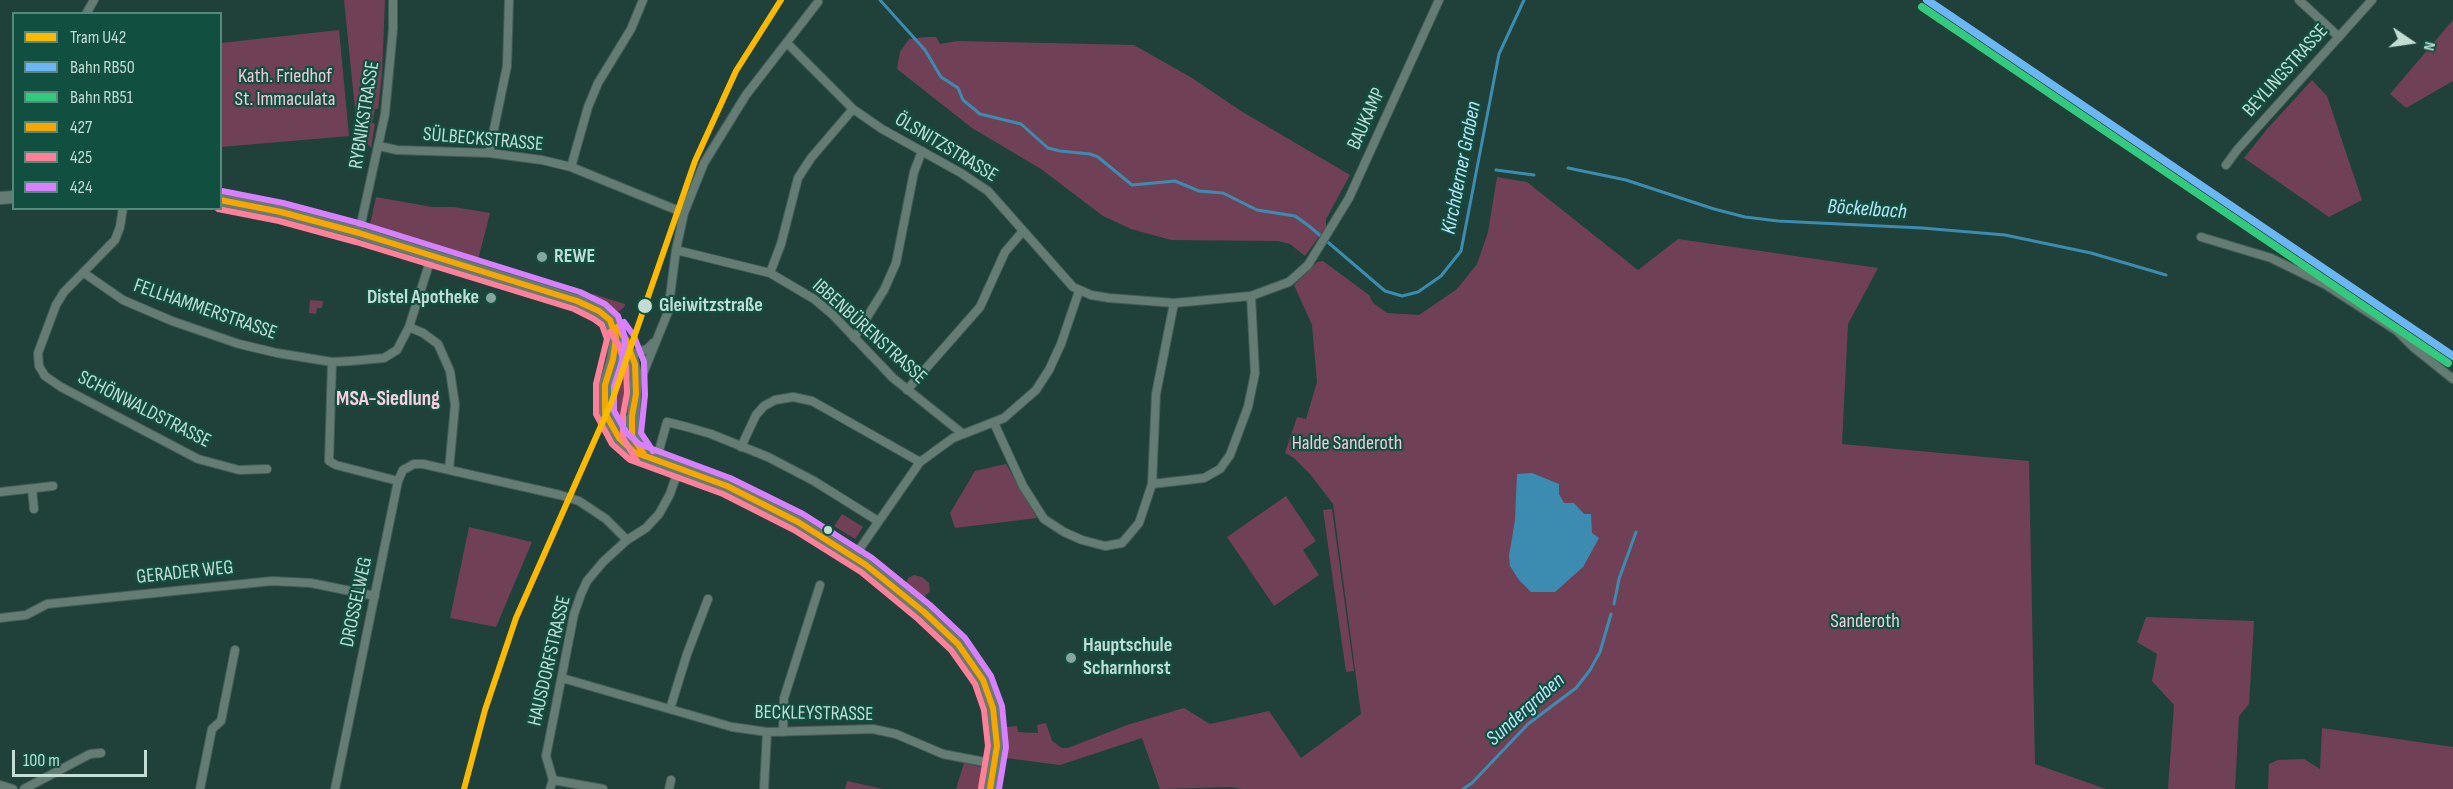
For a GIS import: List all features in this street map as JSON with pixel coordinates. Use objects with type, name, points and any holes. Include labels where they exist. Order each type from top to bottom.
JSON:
[{"type":"street","name":"RYBNIKSTRASSE","points":[[359,233],[379,146],[389,78],[393,0]]},
{"type":"street","points":[[489,153],[507,66],[509,0]]},
{"type":"street","points":[[571,167],[588,107],[631,29],[643,0]]},
{"type":"street","name":"BAUKAMP","points":[[1079,291],[1109,298],[1174,303],[1251,296],[1289,282],[1308,265],[1330,232],[1360,174],[1439,0]]},
{"type":"street","points":[[2299,0],[2339,37]]},
{"type":"street","name":"BEYLINGSTRASSE","points":[[2226,165],[2372,0]]},
{"type":"street","points":[[650,458],[632,436],[632,416],[636,394],[668,312],[676,250],[684,213],[704,163],[727,122],[818,2]]},
{"type":"street","name":"ÖLSNITZSTRASSE","points":[[787,43],[853,109],[979,184],[1007,210],[1067,282],[1079,291]]},
{"type":"street","points":[[770,273],[781,244],[798,178],[811,158],[853,109]]},
{"type":"street","name":"SÜLBECKSTRASSE","points":[[379,146],[397,150],[489,153],[542,160],[571,167],[684,213]]},
{"type":"street","points":[[854,338],[884,290],[896,263],[914,172],[922,151]]},
{"type":"street","points":[[222,200],[281,212],[359,233],[584,303],[599,310],[618,328],[631,354],[636,379],[636,394]]},
{"type":"street","points":[[84,273],[115,240],[123,210]]},
{"type":"street","points":[[907,390],[980,307],[1005,252],[1023,231]]},
{"type":"street","points":[[2200,237],[2271,258],[2325,285],[2397,331],[2453,379]]},
{"type":"street","name":"IBBENBÜRENSTRASSE","points":[[676,250],[770,273],[818,302],[907,390],[963,434]]},
{"type":"street","name":"FELLHAMMERSTRASSE","points":[[84,273],[123,300],[181,324],[239,344],[332,362],[376,360],[391,355],[402,343],[432,255]]},
{"type":"street","name":"SCHÖNWALDSTRASSE","points":[[84,273],[60,299],[46,329],[38,352],[39,366],[45,376],[61,387],[198,459],[239,470],[267,469]]},
{"type":"street","points":[[854,557],[920,462],[944,443],[994,423],[1019,408],[1043,381],[1068,329],[1079,291]]},
{"type":"street","points":[[1152,484],[1204,478],[1220,469],[1230,455],[1248,407],[1255,373],[1251,296]]},
{"type":"street","points":[[994,423],[1023,486],[1044,519],[1082,540],[1105,546],[1122,543],[1139,523],[1152,484],[1156,394],[1174,303]]},
{"type":"street","points":[[609,320],[616,338],[604,395],[605,413],[619,438],[633,452],[727,486],[771,507],[854,557],[924,612],[958,644],[983,680],[993,708],[997,735],[990,789]]},
{"type":"street","points":[[409,327],[438,344],[450,371],[455,405],[449,471]]},
{"type":"street","points":[[612,362],[647,349],[657,338]]},
{"type":"street","points":[[332,362],[328,461],[398,481],[403,470],[423,464],[560,495],[579,501],[606,519],[627,540]]},
{"type":"street","points":[[741,447],[756,415],[764,406],[775,400],[793,397],[812,401],[920,462]]},
{"type":"street","points":[[611,425],[627,421],[632,416]]},
{"type":"street","points":[[650,458],[667,422],[709,433],[814,481],[878,521]]},
{"type":"street","name":"HAUSDORFSTRASSE","points":[[553,780],[546,756],[574,614],[581,594],[603,562],[627,540],[646,528],[659,514],[670,494],[679,468]]},
{"type":"street","name":"DROSSELWEG","points":[[335,789],[398,481]]},
{"type":"street","points":[[0,492],[52,486]]},
{"type":"street","points":[[32,489],[34,509]]},
{"type":"street","name":"GERADER WEG","points":[[0,618],[26,615],[47,604],[272,581],[311,583],[375,596]]},
{"type":"street","points":[[783,732],[784,698],[820,585]]},
{"type":"street","points":[[670,709],[687,654],[708,599]]},
{"type":"street","points":[[200,789],[212,729],[221,721],[235,650]]},
{"type":"street","name":"BECKLEYSTRASSE","points":[[562,678],[732,727],[767,732],[873,729],[896,734],[943,754],[995,764]]},
{"type":"street","points":[[764,789],[767,732]]},
{"type":"street","points":[[24,789],[90,754],[101,753]]},
{"type":"street","points":[[550,789],[553,780],[603,789]]},
{"type":"street","points":[[0,785],[14,789]]},
{"type":"green space","points":[[344,0],[385,0],[382,74],[378,109],[375,109],[372,123],[375,124],[371,148],[360,135],[356,119]]},
{"type":"green space","points":[[2453,20],[2453,81],[2406,108],[2390,94]]},
{"type":"green space","name":"Kath. Friedhof St. Immaculata","points":[[339,30],[349,136],[222,147],[222,43]]},
{"type":"green space","points":[[936,37],[940,44],[958,41],[1134,45],[1350,175],[1326,219],[1326,227],[1305,256],[1290,244],[1278,241],[1171,240],[1131,229],[1103,216],[1041,169],[972,128],[897,69],[900,52],[909,39]]},
{"type":"green space","points":[[2312,80],[2327,96],[2362,200],[2329,217],[2244,158]]},
{"type":"green space","points":[[1497,177],[1527,182],[1638,270],[1678,239],[1878,268],[1848,324],[1842,444],[2029,461],[2035,764],[2106,789],[1242,789],[1231,787],[1160,789],[1142,738],[1060,765],[1006,758],[1006,727],[1017,726],[1018,732],[1038,733],[1037,725],[1046,723],[1052,741],[1062,748],[1068,748],[1127,725],[1184,708],[1210,724],[1269,711],[1301,758],[1361,714],[1333,504],[1310,474],[1294,458],[1285,453],[1297,417],[1306,419],[1317,382],[1312,325],[1294,285],[1317,262],[1323,261],[1369,295],[1373,303],[1387,313],[1419,315],[1457,289],[1477,264],[1488,232]]},
{"type":"green space","points":[[376,197],[432,207],[454,207],[490,213],[478,260],[373,227],[370,224]]},
{"type":"green space","points":[[593,294],[625,304],[625,306],[620,311],[613,311],[592,298]]},
{"type":"green space","points":[[310,300],[323,301],[322,308],[317,308],[316,314],[309,313]]},
{"type":"green space","points":[[620,362],[629,364],[631,372],[628,411],[620,419],[612,415],[609,383],[615,366]]},
{"type":"green space","points":[[1006,464],[1037,518],[955,528],[950,513],[975,471]]},
{"type":"green space","points":[[1286,496],[1316,541],[1303,550],[1319,575],[1274,606],[1227,537]]},
{"type":"green space","points":[[1332,509],[1354,671],[1346,672],[1323,510]]},
{"type":"green space","points":[[842,514],[863,527],[855,539],[834,526]]},
{"type":"green space","points":[[469,527],[532,542],[496,627],[450,618]]},
{"type":"green space","points":[[914,575],[922,577],[929,583],[930,591],[925,596],[920,597],[906,585],[908,578]]},
{"type":"green space","points":[[2146,617],[2254,621],[2249,704],[2239,716],[2235,789],[2168,789],[2174,705],[2152,681],[2157,654],[2137,642]]},
{"type":"green space","points":[[2322,728],[2453,747],[2453,789],[2268,789],[2269,764],[2278,760],[2304,759],[2320,769]]},
{"type":"green space","points":[[964,763],[985,768],[979,789],[956,789]]},
{"type":"green space","points":[[847,781],[883,789],[845,789]]},
{"type":"water","points":[[1532,473],[1559,484],[1559,494],[1564,503],[1574,503],[1584,514],[1591,514],[1592,533],[1599,538],[1583,567],[1555,592],[1531,592],[1510,566],[1517,474]]},
{"type":"waterway","name":"Kirchderner Graben","points":[[880,0],[925,50],[941,77],[958,88],[963,100],[980,114],[1021,124],[1048,148],[1098,157],[1132,185],[1175,181],[1199,191],[1223,193],[1257,210],[1295,216],[1385,291],[1402,296],[1418,292],[1441,276],[1461,251],[1499,54],[1524,0]]},
{"type":"waterway","name":"Böckelbach","points":[[1568,168],[1626,180],[1745,217],[2005,235],[2091,253],[2166,275]]},
{"type":"waterway","name":"Böckelbach","points":[[1496,170],[1534,175]]},
{"type":"waterway","name":"Sundergraben","points":[[1614,604],[1619,579],[1636,532]]},
{"type":"waterway","name":"Sundergraben","points":[[1463,789],[1472,783],[1528,724],[1576,688],[1600,652],[1611,614]]},
{"type":"tram line","name":"U42","points":[[464,789],[485,710],[516,618],[612,401],[695,161],[736,71],[781,0]]},
{"type":"rail line","name":"RB50","points":[[1927,0],[2453,356]]},
{"type":"rail line","name":"RB51","points":[[1922,7],[2448,363]]},
{"type":"transit line","name":"424","points":[[222,191],[283,203],[362,224],[580,292],[605,304],[618,316],[625,338],[622,361],[614,386],[614,411],[626,432],[639,444],[730,478],[803,514],[872,558],[930,605],[965,638],[991,676],[1002,706],[1006,747],[999,789]]},
{"type":"transit line","name":"427","points":[[222,200],[281,212],[359,233],[577,301],[599,311],[610,320],[616,338],[613,359],[605,385],[605,413],[619,438],[634,452],[727,486],[798,522],[866,565],[924,612],[958,644],[983,680],[993,708],[997,746],[990,789]]},
{"type":"transit line","name":"425","points":[[222,210],[279,221],[356,242],[574,309],[602,325],[607,339],[596,384],[596,414],[612,444],[630,460],[723,494],[794,530],[861,572],[918,619],[951,650],[975,684],[984,710],[988,746],[981,788]]},
{"type":"transit line","name":"424","points":[[624,322],[634,336],[644,362],[645,395],[641,433],[653,451]]},
{"type":"transit line","name":"427","points":[[617,327],[626,340],[635,364],[636,394],[632,416],[632,436],[645,456]]},
{"type":"transit line","name":"425","points":[[610,332],[618,344],[626,366],[627,393],[623,415],[623,438],[637,461]]},
{"type":"place","name":"REWE","points":[[542,257]]},
{"type":"place","name":"Distel Apotheke","points":[[491,298]]},
{"type":"place","name":"Gleiwitzstraße","points":[[645,306]]},
{"type":"place","name":"Hauptschule Scharnhorst","points":[[1071,658]]},
{"type":"district","name":"MSA-Siedlung","points":[[388,400]]},
{"type":"park label","name":"Halde Sanderoth","points":[[1347,444]]},
{"type":"park label","name":"Sanderoth","points":[[1865,622]]}]
